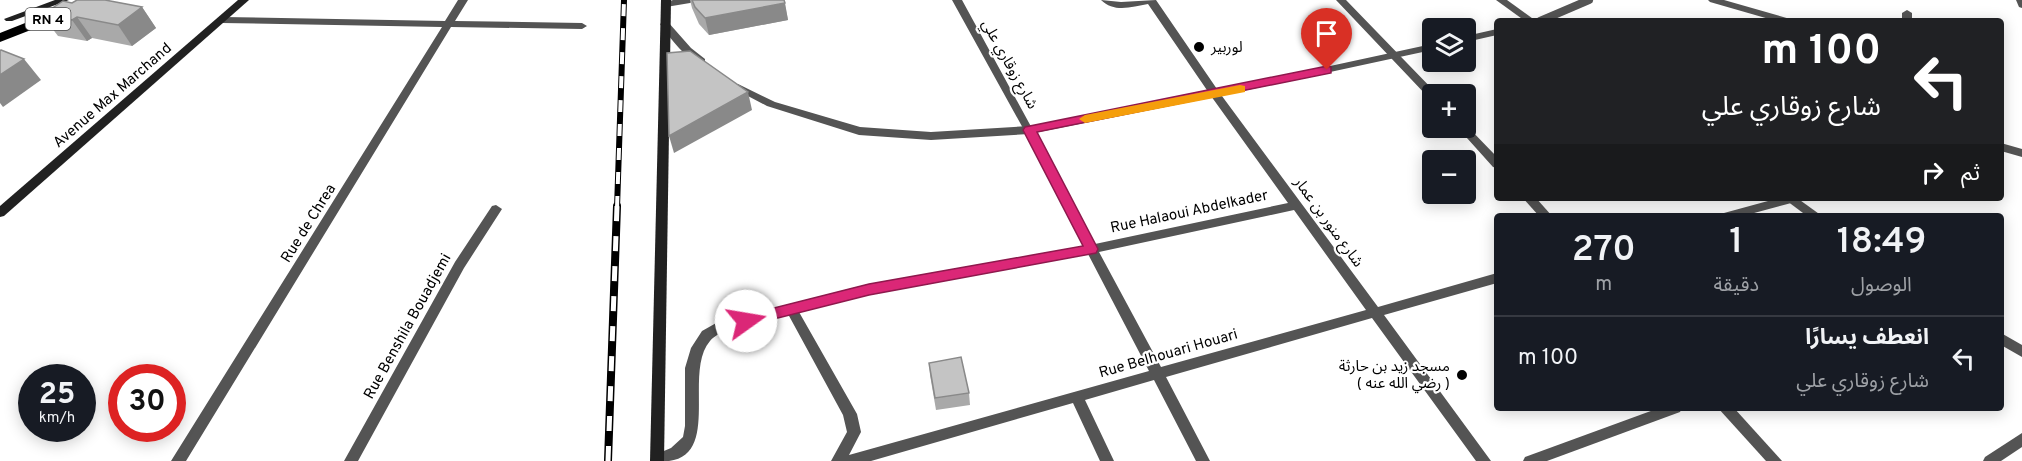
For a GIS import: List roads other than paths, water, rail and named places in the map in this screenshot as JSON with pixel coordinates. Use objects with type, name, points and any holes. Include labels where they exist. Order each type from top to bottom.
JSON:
[{"type":"highway","name":"RN 4","points":[[0,38],[95,0]]},
{"type":"main road","points":[[4,21],[54,0]]},
{"type":"main road","points":[[4,21],[64,0]]},
{"type":"main road","name":"Avenue Max Marchand","points":[[0,213],[244,0]]},
{"type":"main road","points":[[657,461],[666,2]]},
{"type":"street","name":"Rue de Chrea","points":[[178,461],[463,0]]},
{"type":"street","points":[[666,2],[690,0]]},
{"type":"street","name":"شارع زوقاري علي","points":[[957,0],[1029,130],[1203,461]]},
{"type":"street","points":[[1106,0],[1109,4],[1116,6],[1151,0]]},
{"type":"street","name":"شارع منور بن عمار","points":[[1151,0],[1215,94],[1484,461]]},
{"type":"street","points":[[1341,0],[1422,84]]},
{"type":"street","points":[[1501,0],[1527,18]]},
{"type":"street","points":[[1713,0],[1776,18]]},
{"type":"street","points":[[2021,0],[2022,5]]},
{"type":"street","points":[[222,20],[582,26]]},
{"type":"street","points":[[665,24],[687,50],[710,69]]},
{"type":"street","points":[[1476,37],[1494,33]]},
{"type":"street","points":[[724,81],[771,105],[860,130],[932,135],[1029,130],[1215,94],[1422,49]]},
{"type":"street","points":[[1472,138],[1494,161]]},
{"type":"street","points":[[2004,148],[2022,153]]},
{"type":"street","points":[[1532,201],[1543,213]]},
{"type":"street","points":[[1739,213],[1783,201]]},
{"type":"street","points":[[1793,201],[1811,213]]},
{"type":"street","name":"Rue Halaoui Abdelkader","points":[[657,461],[676,452],[689,440],[692,426],[692,368],[698,348],[707,334],[723,326],[869,289],[1092,249],[1297,205]]},
{"type":"street","name":"Rue Benshila Bouadjemi","points":[[351,461],[459,265],[496,209]]},
{"type":"street","name":"Rue Belhouari Houari","points":[[849,461],[1494,279]]},
{"type":"street","points":[[792,310],[850,414],[854,432],[838,461]]},
{"type":"street","points":[[2004,340],[2022,352]]},
{"type":"street","points":[[1077,397],[1107,461]]},
{"type":"street","points":[[1530,461],[1667,411]]},
{"type":"street","points":[[1728,411],[1775,461]]},
{"type":"street","points":[[1990,461],[2022,439]]},
{"type":"lane","points":[[1547,18],[1590,0]]},
{"type":"railway","points":[[617,208],[624,0]]},
{"type":"railway","points":[[608,461],[617,206]]},
{"type":"place","name":"لوربير","points":[[1199,47]]},
{"type":"place","name":"مسجد زيد بن حارثة ( رضي الله عنه )","points":[[1462,375]]}]
